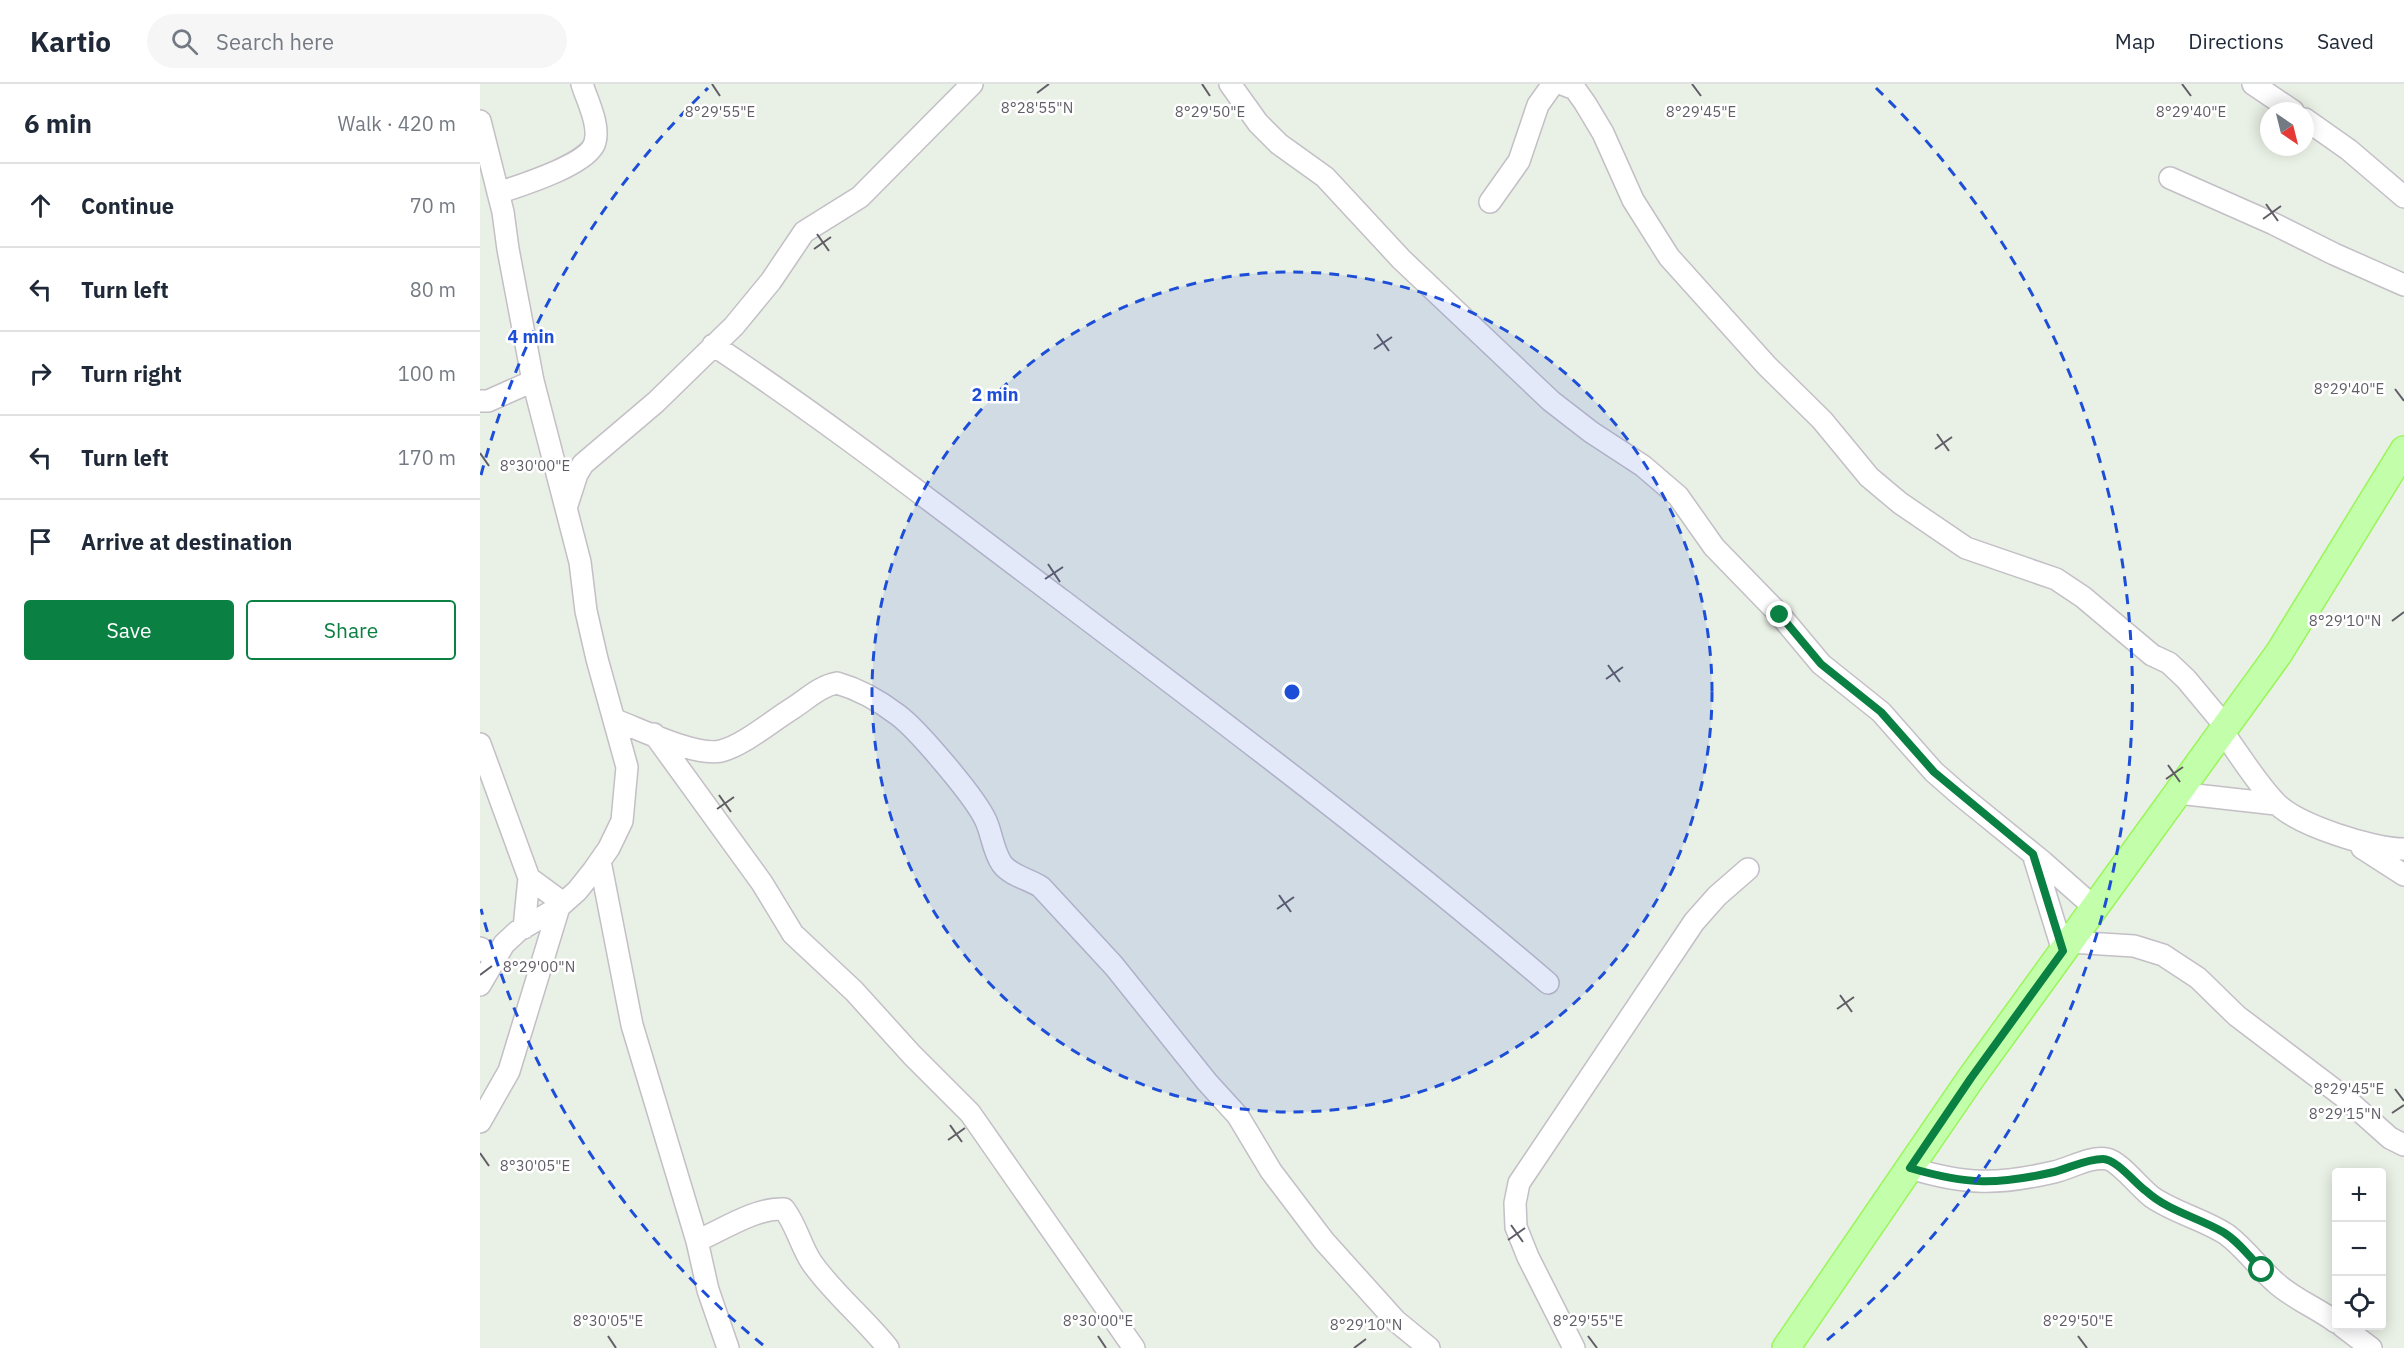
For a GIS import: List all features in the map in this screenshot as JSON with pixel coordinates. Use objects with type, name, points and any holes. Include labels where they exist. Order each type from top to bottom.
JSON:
[{"type":"main road","points":[[1786,1348],[1978,1069],[2279,653],[2404,450]]},
{"type":"street","points":[[498,192],[543,177],[587,155],[592,148],[596,133],[582,84]]},
{"type":"street","points":[[567,505],[577,474],[584,464],[656,402],[734,326],[771,281],[804,232],[860,197],[972,84]]},
{"type":"street","points":[[1230,84],[1258,123],[1279,144],[1325,177],[1401,259],[1551,401],[1663,482],[1678,496],[1714,547],[1780,615],[1821,664],[1881,712],[1934,772],[2095,908]]},
{"type":"street","points":[[1490,202],[1519,161],[1538,105],[1553,84]]},
{"type":"street","points":[[1563,84],[1575,89],[1585,103],[1603,133],[1634,201],[1669,257],[1767,366],[1822,420],[1869,477],[1900,503],[1966,548],[2056,579],[2083,597],[2152,655],[2169,663],[2186,680],[2224,729],[2276,804],[2303,822],[2337,835],[2380,858],[2404,875]]},
{"type":"street","points":[[2253,84],[2280,102]]},
{"type":"street","points":[[480,121],[498,192],[533,381],[567,505],[580,562],[586,611],[627,767],[622,821],[600,861],[554,916],[524,928],[488,953],[480,985]]},
{"type":"street","points":[[2314,125],[2349,150],[2404,197]]},
{"type":"street","points":[[2170,178],[2404,285]]},
{"type":"street","points":[[714,345],[916,490],[1125,648],[1355,825],[1548,983]]},
{"type":"street","points":[[480,401],[488,401],[533,381]]},
{"type":"street","points":[[615,720],[698,751],[720,751],[745,739],[820,689],[837,683],[866,696],[901,717],[969,795],[986,820],[1002,864],[1015,874],[1028,878],[1041,887],[1114,966],[1207,1082],[1238,1116],[1271,1171],[1324,1241],[1396,1321],[1429,1348]]},
{"type":"street","points":[[654,734],[762,883],[793,934],[854,991],[970,1113],[1134,1348]]},
{"type":"street","points":[[480,744],[530,878],[554,916],[509,1071],[480,1122]]},
{"type":"street","points":[[2178,793],[2276,804]]},
{"type":"street","points":[[2337,835],[2404,849]]},
{"type":"street","points":[[2033,854],[2067,947],[2134,946],[2163,955],[2198,978],[2237,1016],[2344,1097],[2390,1138],[2404,1145]]},
{"type":"street","points":[[600,861],[632,1025],[697,1241],[708,1290],[728,1348]]},
{"type":"street","points":[[1574,1348],[1528,1257],[1516,1227],[1515,1203],[1519,1183],[1694,922],[1717,896],[1748,869]]},
{"type":"street","points":[[524,928],[530,878]]},
{"type":"street","points":[[1910,1168],[1940,1177],[1985,1183],[2024,1179],[2086,1162],[2111,1160],[2159,1201],[2223,1232],[2234,1240],[2277,1284],[2332,1319]]},
{"type":"street","points":[[697,1241],[761,1212],[774,1208],[784,1209],[791,1218],[811,1262],[830,1286],[871,1327],[888,1348]]},
{"type":"street","points":[[2347,1330],[2371,1348]]},
{"type":"route","points":[[1780,615],[1821,664],[1881,712],[1934,772],[2033,854],[2063,951],[1971,1078],[1910,1168],[1940,1177],[1985,1183],[2024,1179],[2086,1162],[2111,1160],[2166,1206],[2223,1232],[2234,1240],[2262,1270]]}]
